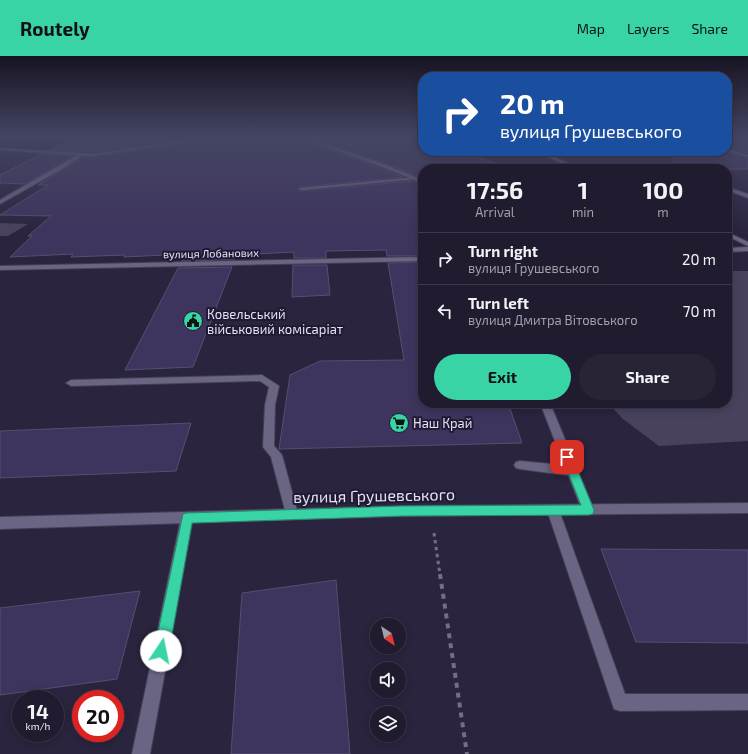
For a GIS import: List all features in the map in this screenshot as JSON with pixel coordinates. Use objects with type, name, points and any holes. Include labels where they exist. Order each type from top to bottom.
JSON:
[{"type":"street","points":[[0,202],[59,169]]},
{"type":"street","points":[[391,169],[416,178]]},
{"type":"street","points":[[301,189],[416,178]]},
{"type":"street","points":[[732,190],[748,196]]},
{"type":"street","points":[[732,236],[748,244]]},
{"type":"street","points":[[732,250],[748,249]]},
{"type":"street","name":"вулиця Лобанових","points":[[0,268],[418,259]]},
{"type":"street","points":[[71,383],[262,378],[274,386],[270,405],[268,447],[276,455],[292,514]]},
{"type":"street","points":[[548,408],[588,510]]},
{"type":"street","points":[[520,465],[572,471]]},
{"type":"street","name":"вулиця Грушевського","points":[[0,523],[430,511],[748,508]]},
{"type":"street","points":[[553,510],[620,704],[748,702]]},
{"type":"street","points":[[142,754],[187,518]]},
{"type":"path","points":[[430,511],[468,754]]},
{"type":"shaded area","points":[[0,223],[28,224],[8,236],[0,236]]},
{"type":"shaded area","points":[[732,271],[748,271],[748,441],[659,446],[623,419],[613,408],[732,408]]},
{"type":"building","points":[[13,169],[51,169],[25,184],[0,183],[0,175]]},
{"type":"building","points":[[65,169],[381,169],[403,177],[298,188],[300,191],[414,181],[418,182],[418,256],[387,256],[386,250],[326,251],[326,258],[294,258],[294,252],[236,255],[234,260],[182,261],[185,254],[124,257],[125,255],[71,257],[73,254],[10,257],[32,236],[28,236],[51,216],[0,215],[48,185],[38,185]]},
{"type":"building","points":[[398,169],[418,169],[418,176]]},
{"type":"building","name":"Наш Край","points":[[418,262],[418,408],[510,408],[522,443],[279,449],[290,375],[320,361],[404,360],[388,263]]},
{"type":"building","points":[[293,265],[327,265],[330,295],[292,297]]},
{"type":"building","points":[[232,267],[193,367],[125,370],[178,268]]},
{"type":"building","points":[[191,423],[176,471],[0,478],[0,431]]},
{"type":"building","points":[[601,549],[748,550],[748,643],[636,642]]},
{"type":"building","points":[[336,580],[350,754],[231,754],[242,593]]},
{"type":"building","points":[[140,591],[117,679],[37,690],[12,690],[12,693],[0,695],[0,608]]},
{"type":"place","name":"Ковельський військовий комісаріат","points":[[193,321]]},
{"type":"place","name":"Наш Край","points":[[399,423]]},
{"type":"route","points":[[161,651],[187,518],[402,511],[588,510],[567,457]]}]
